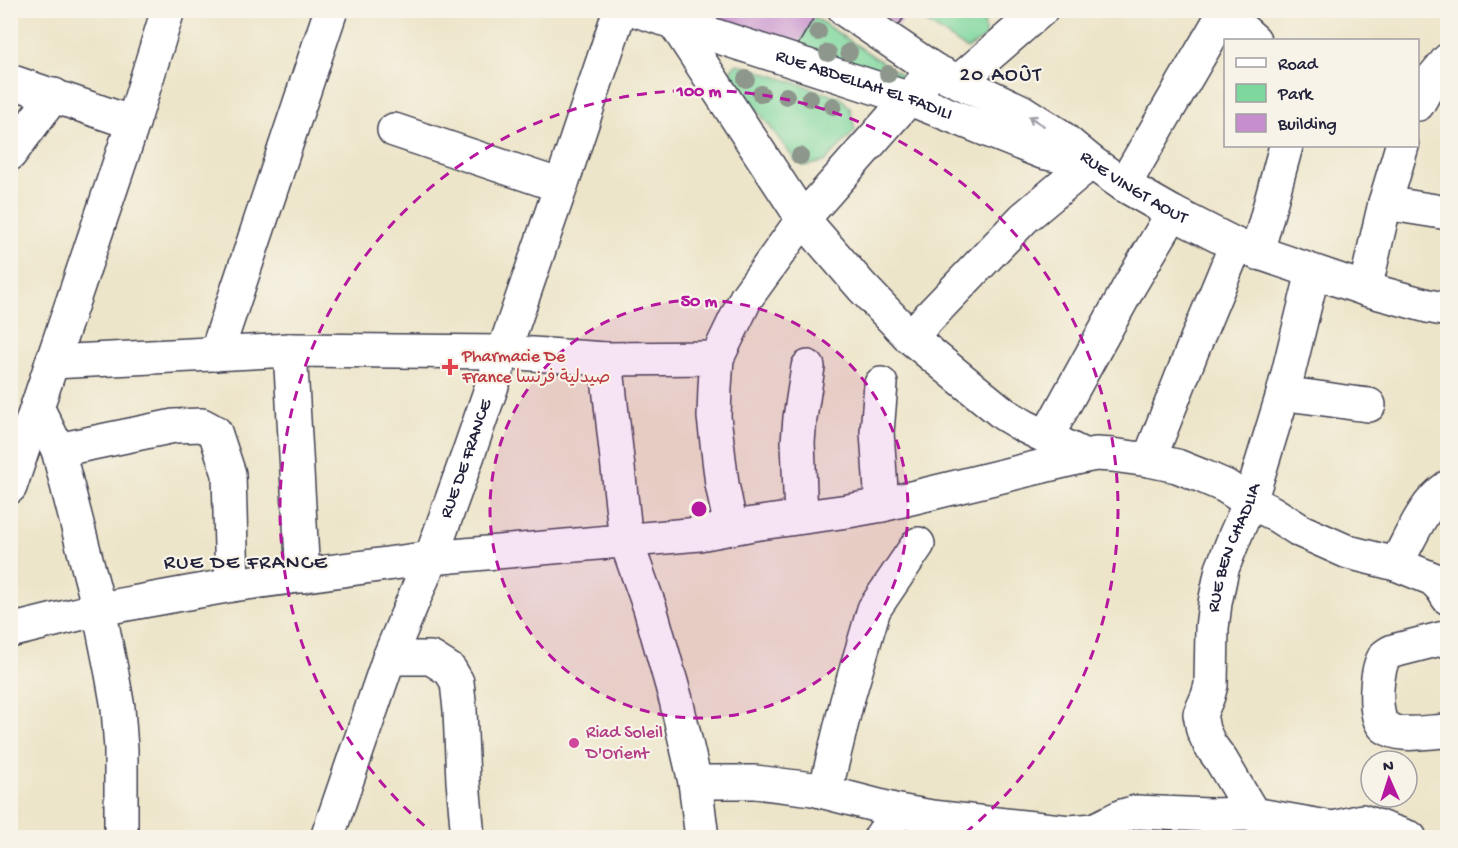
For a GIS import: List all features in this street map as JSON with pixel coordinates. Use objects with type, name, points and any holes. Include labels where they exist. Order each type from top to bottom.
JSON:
[{"type":"street","points":[[10,487],[133,123],[168,10]]},
{"type":"street","points":[[216,354],[331,10]]},
{"type":"street","name":"RUE DE FRANCE","points":[[327,837],[388,658],[430,558],[468,455],[621,10]]},
{"type":"street","name":"RUE ABDELLAH EL FADILI","points":[[636,10],[910,99],[1042,152],[1091,162]]},
{"type":"street","name":"RUE VINGT AOUT","points":[[846,10],[946,76],[1021,111],[1057,134],[1124,185],[1173,213],[1246,249],[1365,289],[1448,310]]},
{"type":"street","points":[[731,528],[722,484],[714,417],[717,358],[746,298],[803,219],[910,99],[1041,10]]},
{"type":"street","points":[[1124,185],[1221,13],[1253,39]]},
{"type":"street","points":[[674,22],[803,219],[862,287],[910,337],[1004,414],[1084,456]]},
{"type":"street","points":[[1419,102],[1432,79],[1448,60]]},
{"type":"street","points":[[10,81],[133,123]]},
{"type":"street","points":[[10,154],[54,95]]},
{"type":"street","points":[[394,130],[561,186]]},
{"type":"street","points":[[1149,460],[1192,351],[1246,249],[1286,147]]},
{"type":"street","points":[[1365,289],[1385,203],[1402,147]]},
{"type":"street","points":[[910,337],[1024,218],[1091,162]]},
{"type":"street","points":[[1385,203],[1448,213]]},
{"type":"street","points":[[1047,436],[1125,294],[1173,213]]},
{"type":"street","name":"RUE BEN CHADLIA","points":[[1252,814],[1210,745],[1203,730],[1200,714],[1211,685],[1212,628],[1222,569],[1250,502],[1282,394],[1313,272]]},
{"type":"street","points":[[52,362],[290,350],[503,352],[606,359],[717,358]]},
{"type":"street","points":[[290,350],[303,576]]},
{"type":"street","points":[[606,359],[626,541],[650,608],[676,700],[695,782],[702,837]]},
{"type":"street","points":[[801,517],[798,442],[808,368]]},
{"type":"street","points":[[881,384],[877,432],[882,505]]},
{"type":"street","points":[[1282,394],[1369,405]]},
{"type":"street","points":[[37,407],[58,450],[99,609],[118,708],[121,749],[121,837]]},
{"type":"street","points":[[58,450],[174,426],[202,425],[215,432],[229,474],[232,585]]},
{"type":"street","points":[[10,631],[99,609],[232,585],[430,558],[699,534],[882,505],[1096,454],[1149,460],[1177,466],[1225,486],[1301,531],[1348,552],[1443,578]]},
{"type":"street","points":[[1396,564],[1428,507],[1438,494],[1448,487]]},
{"type":"street","points":[[825,792],[847,701],[874,609],[918,544]]},
{"type":"street","points":[[1448,637],[1393,651],[1386,656],[1382,664],[1377,684],[1378,711],[1382,724],[1393,732],[1448,730]]},
{"type":"street","points":[[388,658],[431,658],[450,670],[457,682],[468,837]]},
{"type":"street","points":[[695,782],[755,782],[813,789],[932,817],[1070,832],[1094,830],[1116,818],[1136,812],[1252,814],[1333,828],[1362,821],[1410,837]]},
{"type":"street","points":[[880,837],[898,810]]},
{"type":"green space","points":[[910,11],[984,11],[985,37],[967,49]]},
{"type":"green space","points":[[814,17],[900,74],[901,81],[795,50]]},
{"type":"green space","points":[[738,64],[841,98],[850,108],[855,131],[824,162],[803,166],[795,160],[731,75],[730,71]]},
{"type":"building","points":[[686,10],[803,10],[814,17],[795,50],[754,31],[751,35]]},
{"type":"building","points":[[879,10],[909,10],[898,26],[878,13]]},
{"type":"place","name":"Pharmacie De France صيدلية فرنسا","points":[[450,367]]},
{"type":"place","name":"Riad Soleil D'Orient","points":[[574,743]]},
{"type":"district","name":"20 AOÛT","points":[[1001,76]]},
{"type":"district","name":"RUE DE FRANCE","points":[[246,564]]}]
